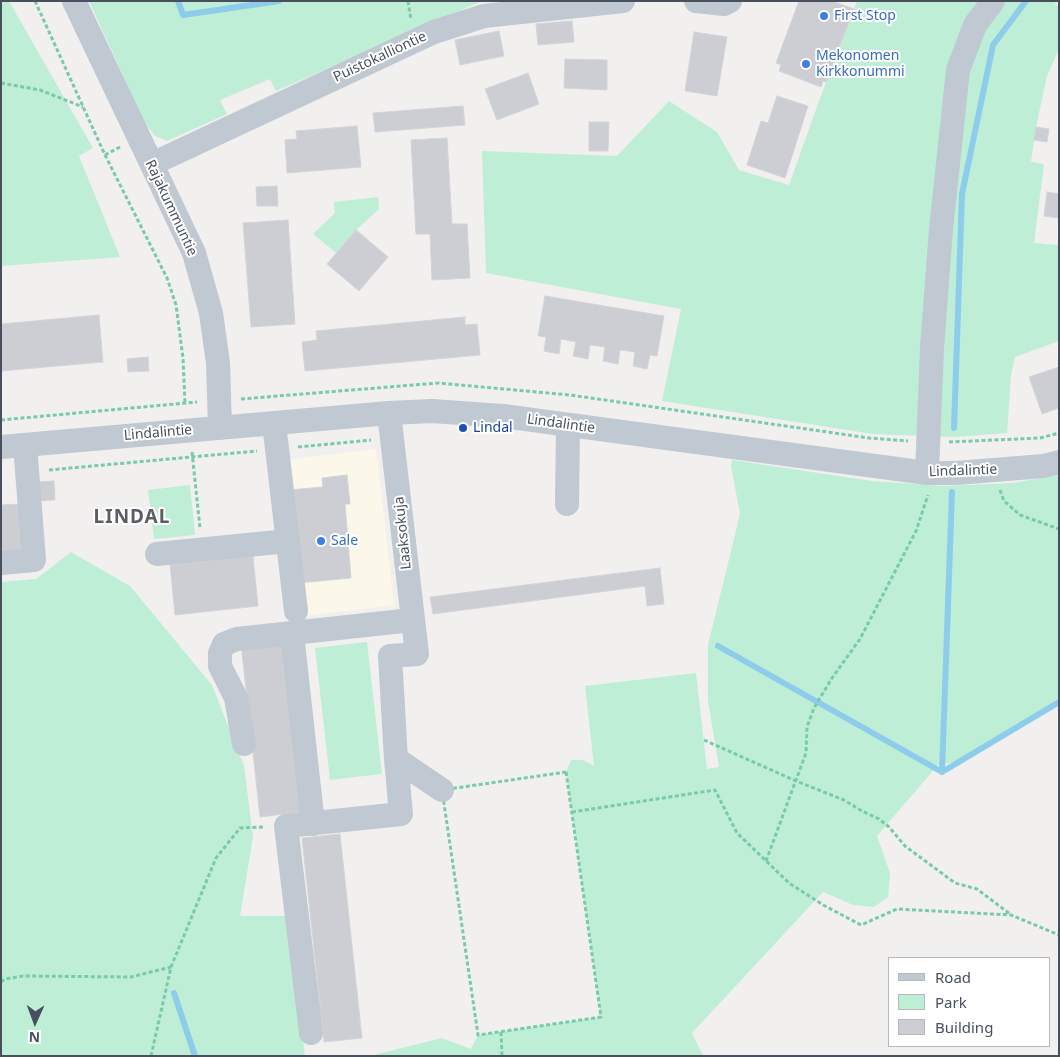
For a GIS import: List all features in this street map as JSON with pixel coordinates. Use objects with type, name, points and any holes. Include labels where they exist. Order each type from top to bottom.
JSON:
[{"type":"street","name":"Rajakummuntie","points":[[74,1],[194,253],[211,313],[218,363],[220,428]]},
{"type":"street","name":"Puistokalliontie","points":[[152,164],[434,32],[484,16],[624,1]]},
{"type":"street","points":[[696,1],[727,2]]},
{"type":"street","points":[[931,473],[928,442],[932,348],[941,229],[958,70],[975,25],[993,1]]},
{"type":"street","name":"Lindalintie","points":[[1,447],[389,412],[432,411],[503,416],[931,473],[998,470],[1044,466],[1059,462]]},
{"type":"street","name":"Laaksokuja","points":[[389,412],[417,654],[390,656],[396,759]]},
{"type":"street","points":[[274,423],[296,610]]},
{"type":"street","points":[[567,504],[568,426]]},
{"type":"street","points":[[1,563],[34,560],[25,445]]},
{"type":"street","points":[[157,554],[288,541]]},
{"type":"street","points":[[244,744],[236,698],[220,666],[220,653],[224,644],[237,639],[412,620]]},
{"type":"street","points":[[292,634],[313,824]]},
{"type":"street","points":[[311,1033],[286,826],[402,814],[396,759]]},
{"type":"street","points":[[396,759],[442,790]]},
{"type":"path","points":[[35,1],[105,155],[167,278],[176,305],[202,550]]},
{"type":"path","points":[[1,83],[40,90],[83,107]]},
{"type":"path","points":[[394,385],[438,382],[570,395],[869,438],[952,442],[1040,438],[1059,433]]},
{"type":"path","points":[[28,472],[392,438]]},
{"type":"path","points":[[998,470],[1000,495],[1004,501],[1020,515],[1059,529]]},
{"type":"path","points":[[766,861],[806,753],[807,727],[814,708],[832,678],[860,639],[916,530],[931,473]]},
{"type":"path","points":[[704,740],[844,800],[879,819],[904,846],[955,882],[977,889],[1011,914],[1059,935]]},
{"type":"path","points":[[566,772],[572,812],[602,1017],[478,1035],[442,790],[566,772]]},
{"type":"path","points":[[572,812],[715,790],[737,833],[766,861],[795,887],[861,925],[896,910],[1011,914]]},
{"type":"path","points":[[151,1056],[171,967],[216,858],[240,828],[286,826]]},
{"type":"path","points":[[1,982],[5,979],[23,976],[131,977],[171,967]]},
{"type":"path","points":[[501,1032],[502,1056]]},
{"type":"shaded area","points":[[376,449],[394,605],[287,618],[269,462]]},
{"type":"green space","points":[[1,1],[9,1],[93,148],[79,156],[120,257],[1,266]]},
{"type":"green space","points":[[89,1],[482,1],[276,91],[270,79],[220,100],[227,114],[167,141],[155,136],[144,122]]},
{"type":"green space","points":[[857,1],[1057,1],[1055,5],[1059,7],[1059,49],[1047,76],[1031,162],[1044,164],[1034,243],[1059,245],[1059,341],[1015,357],[1011,376],[1007,433],[954,437],[873,434],[662,401],[681,309],[486,273],[482,151],[617,156],[669,101],[717,132],[739,170],[789,185]]},
{"type":"green space","points":[[378,197],[379,209],[356,230],[336,253],[313,234],[335,213],[334,202]]},
{"type":"green space","points":[[732,460],[872,481],[944,486],[1013,483],[1059,475],[1059,704],[956,762],[938,765],[877,836],[890,873],[888,897],[874,907],[853,905],[823,892],[692,1033],[703,1056],[370,1056],[442,1038],[471,1049],[478,1035],[601,1017],[566,772],[571,760],[583,760],[594,766],[585,686],[696,673],[707,769],[719,767],[708,701],[708,645],[740,514],[731,466]]},
{"type":"green space","points":[[190,485],[195,535],[154,539],[148,490]]},
{"type":"green space","points":[[71,552],[130,586],[212,685],[244,766],[253,837],[240,916],[287,916],[305,1056],[1,1056],[1,582],[36,579]]},
{"type":"green space","points":[[367,642],[382,774],[330,780],[315,648]]},
{"type":"building","points":[[799,1],[832,1],[854,9],[826,82],[823,81],[821,87],[779,71],[781,65],[776,63]]},
{"type":"building","points":[[572,21],[574,42],[538,45],[536,24]]},
{"type":"building","points":[[499,31],[504,56],[460,65],[455,40]]},
{"type":"building","points":[[694,32],[727,37],[717,96],[685,91]]},
{"type":"building","points":[[565,59],[607,60],[607,90],[564,88]]},
{"type":"building","points":[[528,73],[539,104],[497,120],[485,89]]},
{"type":"building","points":[[777,96],[808,106],[785,178],[747,165],[761,121],[768,123]]},
{"type":"building","points":[[463,106],[465,125],[375,132],[373,113]]},
{"type":"building","points":[[589,122],[609,122],[608,151],[589,151]]},
{"type":"building","points":[[357,126],[361,167],[287,173],[285,140],[297,139],[296,131]]},
{"type":"building","points":[[1036,127],[1049,129],[1047,142],[1034,140]]},
{"type":"building","points":[[447,138],[452,224],[467,224],[470,278],[432,280],[430,234],[416,234],[411,140]]},
{"type":"building","points":[[277,186],[278,206],[257,206],[256,187]]},
{"type":"building","points":[[1047,192],[1059,194],[1059,218],[1044,216]]},
{"type":"building","points":[[288,220],[295,324],[251,327],[243,223]]},
{"type":"building","points":[[356,230],[388,257],[359,291],[327,264]]},
{"type":"building","points":[[545,296],[664,316],[657,356],[650,355],[647,369],[633,366],[635,352],[620,350],[618,364],[603,361],[605,347],[590,345],[588,359],[573,356],[576,342],[561,339],[559,354],[544,351],[546,337],[538,336]]},
{"type":"building","points":[[99,315],[103,362],[1,371],[1,324]]},
{"type":"building","points":[[465,317],[465,325],[477,324],[480,355],[305,371],[302,342],[317,340],[316,331]]},
{"type":"building","points":[[148,357],[149,371],[128,372],[127,359]]},
{"type":"building","points":[[1059,367],[1059,408],[1042,414],[1029,377]]},
{"type":"building","name":"Sale","points":[[347,475],[350,504],[345,504],[351,578],[298,583],[289,490],[323,487],[322,478]]},
{"type":"building","points":[[54,481],[55,500],[36,501],[35,482]]},
{"type":"building","points":[[20,504],[25,554],[1,556],[1,505]]},
{"type":"building","points":[[253,556],[258,606],[175,615],[170,565]]},
{"type":"building","points":[[660,568],[664,604],[647,606],[645,586],[433,614],[430,597]]},
{"type":"building","points":[[282,639],[301,812],[260,817],[241,644]]},
{"type":"building","points":[[340,834],[362,1038],[324,1042],[302,838]]},
{"type":"waterway","points":[[178,1],[183,15],[279,1]]},
{"type":"waterway","points":[[954,428],[962,194],[993,45],[1026,1]]},
{"type":"waterway","points":[[952,492],[942,772],[1059,702]]},
{"type":"waterway","points":[[718,646],[942,772]]},
{"type":"waterway","points":[[174,993],[195,1056]]},
{"type":"place","name":"First Stop","points":[[824,16]]},
{"type":"place","name":"Mekonomen Kirkkonummi","points":[[806,64]]},
{"type":"place","name":"Lindal","points":[[463,428]]},
{"type":"place","name":"Sale","points":[[321,541]]},
{"type":"district","name":"LINDAL","points":[[132,518]]}]
